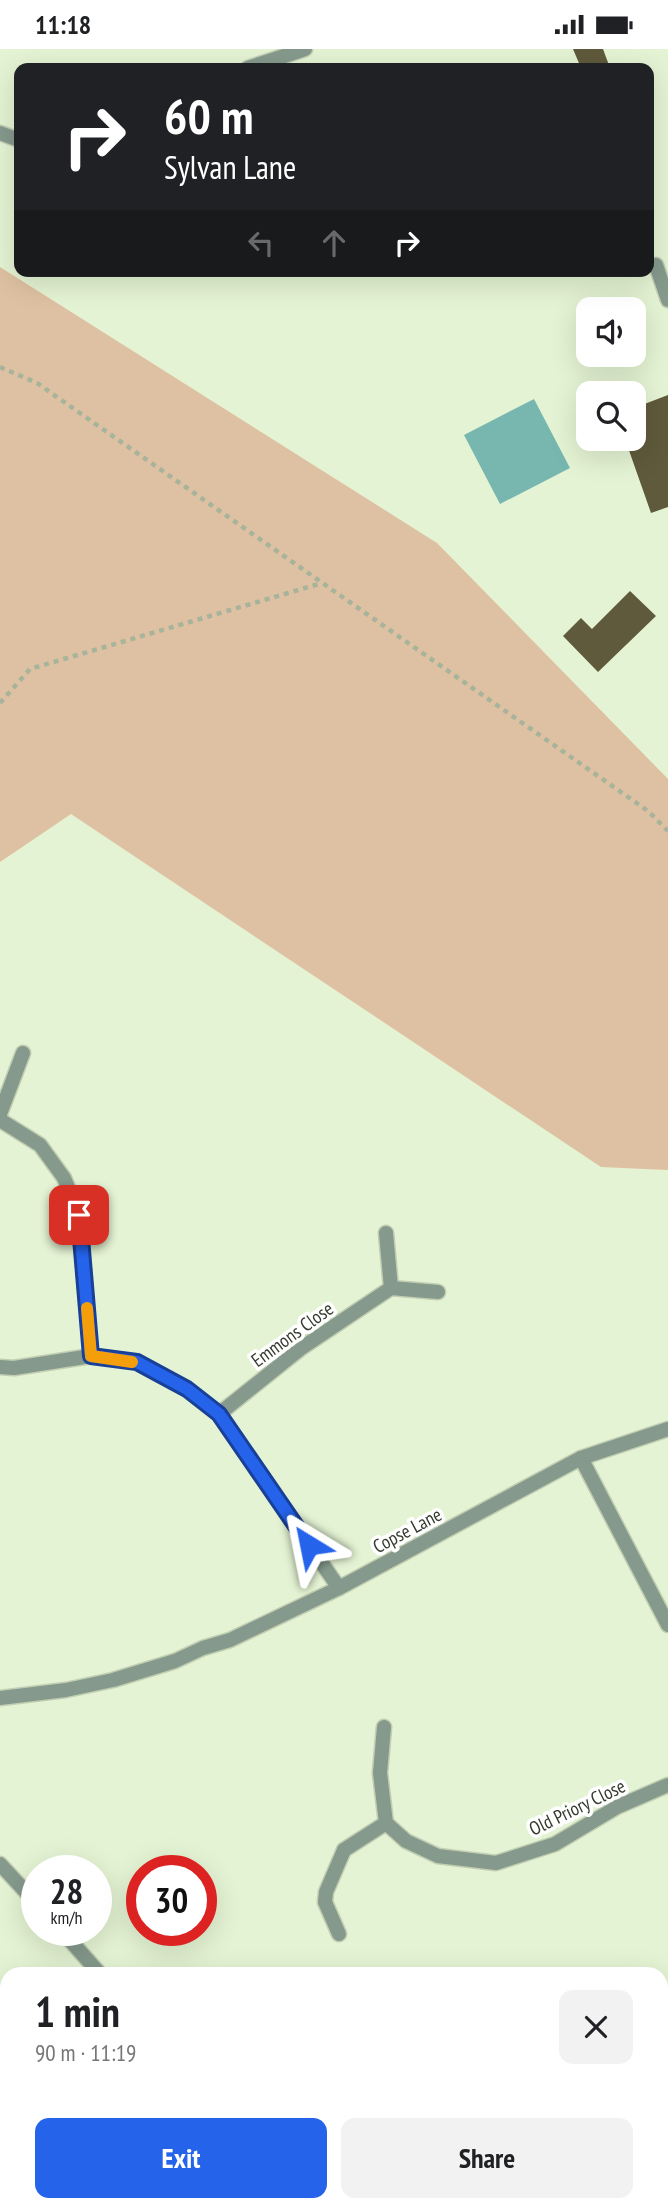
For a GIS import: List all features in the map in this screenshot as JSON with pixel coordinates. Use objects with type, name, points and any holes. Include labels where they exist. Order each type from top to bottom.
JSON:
[{"type":"street","points":[[263,63],[305,49]]},
{"type":"street","points":[[656,265],[668,300]]},
{"type":"street","points":[[0,1114],[23,1053]]},
{"type":"street","points":[[0,1120],[40,1145],[64,1178],[79,1215],[91,1356]]},
{"type":"street","points":[[386,1233],[391,1288],[438,1292]]},
{"type":"street","name":"Emmons Close","points":[[219,1414],[300,1349],[391,1288]]},
{"type":"street","points":[[0,1367],[14,1368],[91,1356],[137,1362],[187,1389],[219,1414],[339,1588]]},
{"type":"street","name":"Copse Lane","points":[[0,1698],[66,1691],[113,1680],[175,1661],[229,1640],[339,1588],[581,1458],[668,1429]]},
{"type":"street","points":[[581,1458],[668,1625]]},
{"type":"street","points":[[339,1934],[325,1902],[326,1892],[344,1850],[386,1823],[380,1773],[384,1727]]},
{"type":"street","name":"Old Priory Close","points":[[386,1823],[406,1841],[438,1856],[496,1863],[555,1844],[617,1807],[668,1785]]},
{"type":"street","points":[[0,1864],[21,1887]]},
{"type":"street","points":[[75,1946],[94,1967]]},
{"type":"path","points":[[0,366],[37,383],[648,811],[668,831]]},
{"type":"path","points":[[0,703],[30,669],[322,583]]},
{"type":"shaded area","points":[[0,267],[437,543],[668,779],[668,1170],[601,1167],[71,814],[0,862]]},
{"type":"water","points":[[534,399],[570,468],[500,504],[464,435]]},
{"type":"building","points":[[573,49],[603,49],[608,63],[579,63]]},
{"type":"building","points":[[668,395],[668,507],[651,513],[629,451],[646,451],[646,403]]},
{"type":"building","points":[[630,591],[656,616],[598,672],[563,636],[581,618],[592,629]]},
{"type":"slow traffic","points":[[87,1308],[91,1356],[132,1362]]},
{"type":"route","points":[[79,1215],[91,1356],[137,1362],[187,1389],[219,1414],[309,1545]]}]
